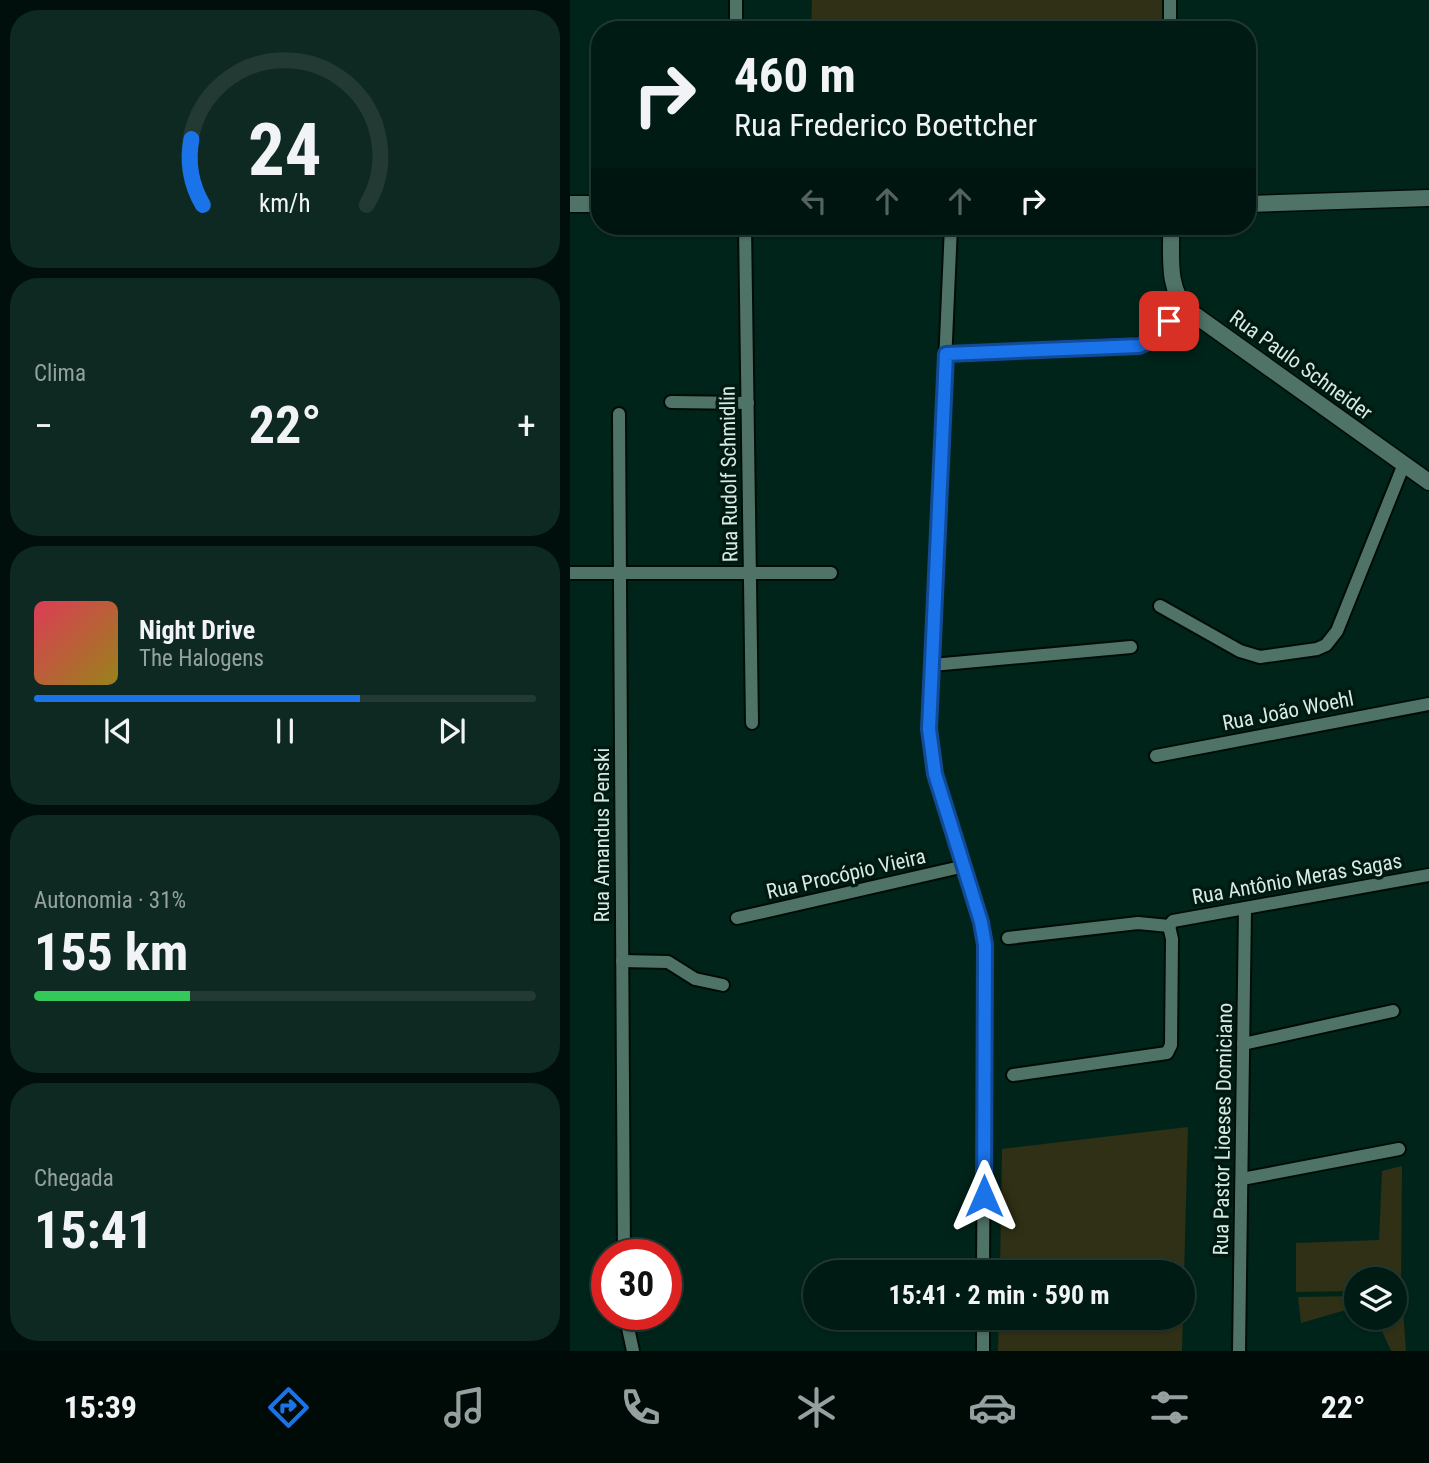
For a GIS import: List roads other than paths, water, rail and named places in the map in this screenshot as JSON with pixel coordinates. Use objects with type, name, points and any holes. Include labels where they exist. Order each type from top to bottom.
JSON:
[{"type":"street","points":[[736,0],[736,21]]},
{"type":"street","points":[[1170,0],[1170,21]]},
{"type":"street","points":[[1256,204],[1429,198]]},
{"type":"street","points":[[570,204],[591,204]]},
{"type":"street","name":"Rua Rudolf Schmidlin","points":[[745,235],[752,723]]},
{"type":"street","points":[[950,235],[930,751],[985,945],[983,1260]]},
{"type":"street","points":[[946,354],[1150,344],[1158,338],[1181,303],[1172,282],[1171,235]]},
{"type":"street","name":"Rua Paulo Schneider","points":[[1181,303],[1429,482]]},
{"type":"street","points":[[671,402],[748,402]]},
{"type":"street","name":"Rua Amandus Penski","points":[[619,414],[624,1239]]},
{"type":"street","points":[[1160,606],[1249,655],[1271,657],[1326,645],[1337,631],[1404,464]]},
{"type":"street","points":[[570,573],[831,573]]},
{"type":"street","points":[[932,665],[1131,647]]},
{"type":"street","name":"Rua João Woehl","points":[[1156,756],[1429,704]]},
{"type":"street","name":"Rua Procópio Vieira","points":[[737,918],[964,866]]},
{"type":"street","name":"Rua Antônio Meras Sagas","points":[[1008,938],[1138,923],[1171,923],[1429,875]]},
{"type":"street","name":"Rua Pastor Lioeses Domiciano","points":[[1239,1351],[1245,908]]},
{"type":"street","points":[[1013,1074],[1167,1053],[1171,1045],[1171,923]]},
{"type":"street","points":[[622,961],[668,962],[695,979],[723,985]]},
{"type":"street","points":[[1243,1044],[1393,1011]]},
{"type":"street","points":[[1242,1179],[1399,1149]]},
{"type":"street","points":[[628,1330],[633,1351]]},
{"type":"street","points":[[983,1330],[983,1351]]}]
